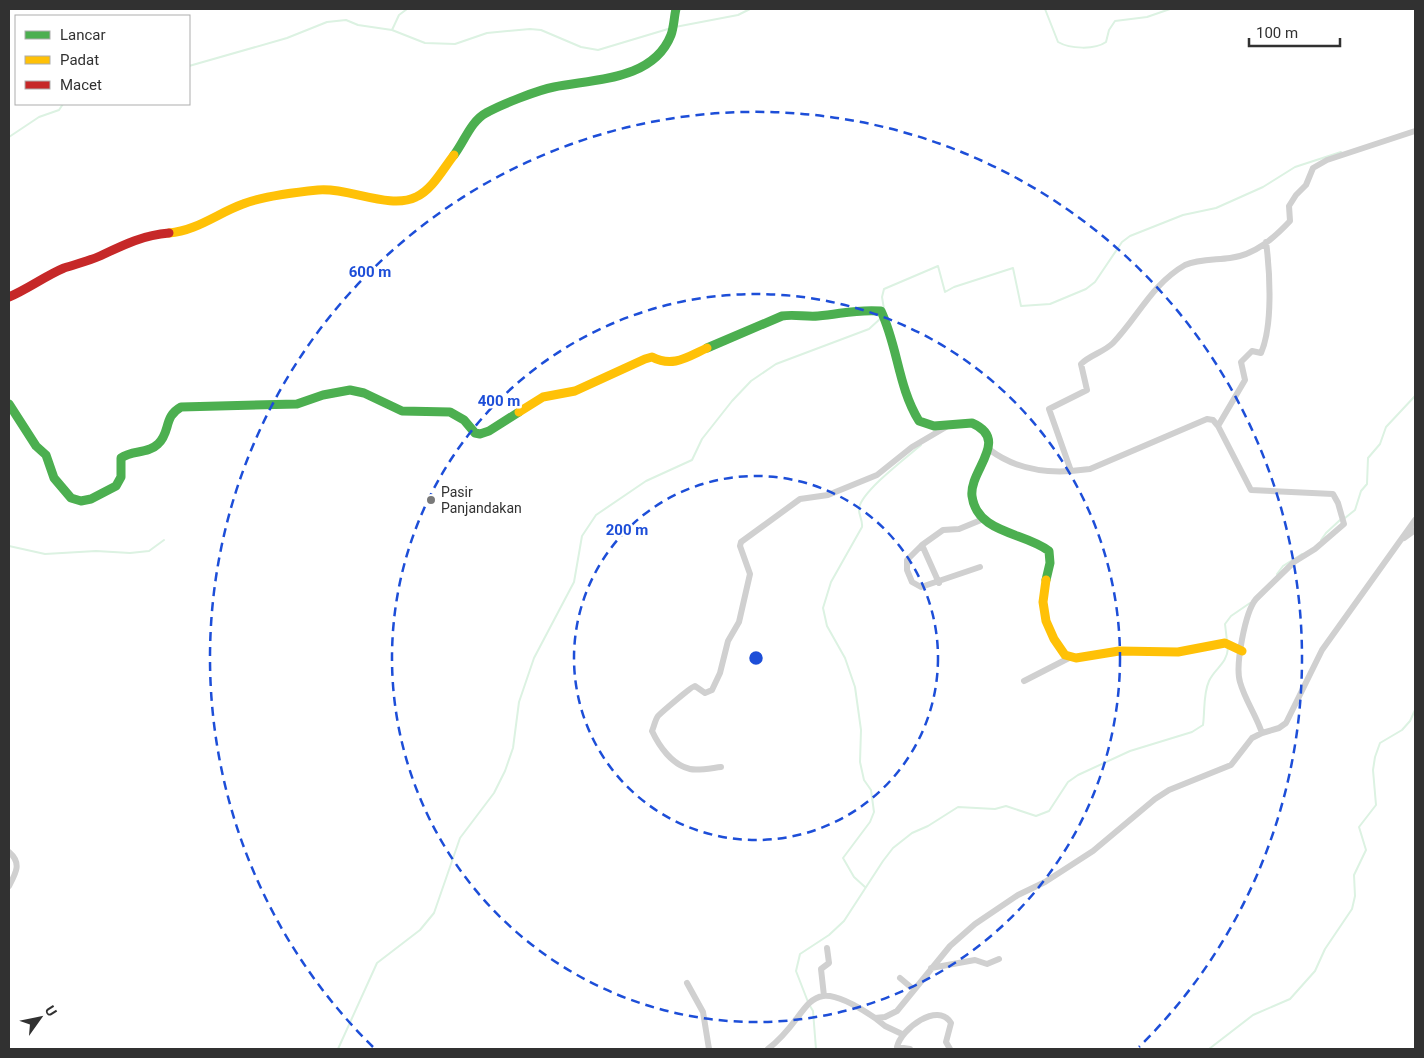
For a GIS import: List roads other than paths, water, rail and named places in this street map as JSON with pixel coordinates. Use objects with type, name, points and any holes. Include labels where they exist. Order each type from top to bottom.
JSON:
[{"type":"street","points":[[9,297],[26,290],[44,279],[130,241],[154,234],[182,232],[229,208],[255,200],[283,198],[318,190],[336,189],[388,201],[415,198],[429,186],[462,145],[473,125],[486,113],[552,87],[618,78],[649,63],[665,46],[671,35],[676,9]]},
{"type":"street","points":[[1071,471],[1048,411],[1051,407],[1087,390],[1081,368],[1083,362],[1114,342],[1136,316],[1148,297],[1170,274],[1191,263],[1233,258],[1258,249],[1290,220],[1289,206],[1306,185],[1312,168],[1327,160],[1415,131]]},
{"type":"street","points":[[1218,426],[1245,380],[1241,362],[1252,351],[1261,353],[1266,341],[1269,324],[1266,242]]},
{"type":"street","points":[[9,404],[36,446],[46,455],[54,478],[63,492],[71,498],[81,501],[90,499],[116,486],[122,477],[121,458],[155,446],[164,435],[166,420],[170,413],[180,407],[297,404],[323,395],[352,390],[364,393],[402,411],[420,413],[450,412],[464,420],[475,433],[480,434],[524,411],[543,397],[575,391],[652,357],[664,363],[680,360],[782,316],[794,314],[817,316],[859,309],[881,311],[894,338],[898,370],[914,414],[923,424],[946,427],[971,422],[977,424],[987,437],[990,450],[972,485],[974,504],[981,520],[994,528],[1035,541],[1049,551],[1050,559],[1044,589],[1043,612],[1055,640],[1069,658]]},
{"type":"street","points":[[990,450],[1013,464],[1042,471],[1090,469],[1207,419],[1213,420],[1218,426],[1252,490],[1291,494],[1333,494],[1338,502],[1344,522],[1342,526],[1314,549],[1294,562],[1252,605],[1244,627],[1239,681],[1262,733]]},
{"type":"street","points":[[721,767],[690,769],[667,755],[658,745],[652,731],[657,717],[676,702],[689,687],[695,686],[705,693],[712,690],[720,673],[728,641],[739,622],[750,574],[740,546],[741,542],[800,499],[828,495],[877,475],[912,447],[946,427]]},
{"type":"street","points":[[980,567],[939,583],[921,587],[912,582],[907,570],[907,560],[922,545],[944,530],[958,529],[981,520]]},
{"type":"street","points":[[875,1018],[885,1018],[897,1011],[913,989],[950,946],[975,924],[1086,856],[1155,799],[1177,787],[1231,765],[1237,760],[1245,745],[1262,733],[1279,728],[1286,723],[1322,650],[1415,520]]},
{"type":"street","points":[[1399,541],[1415,530]]},
{"type":"street","points":[[922,545],[939,583]]},
{"type":"street","points":[[1024,681],[1069,658],[1120,651],[1178,652],[1229,644],[1242,651]]},
{"type":"street","points":[[9,852],[17,860],[18,866],[9,886]]},
{"type":"street","points":[[824,996],[821,969],[829,962],[827,948]]},
{"type":"street","points":[[931,968],[975,960],[987,964],[999,959]]},
{"type":"street","points":[[900,978],[913,989]]},
{"type":"street","points":[[687,983],[703,1012],[709,1049]]},
{"type":"street","points":[[768,1049],[775,1044],[805,1006],[814,999],[824,996],[838,998],[854,1004],[885,1026],[902,1034]]},
{"type":"street","points":[[910,1049],[897,1047],[902,1034],[928,1016],[941,1014],[952,1023],[946,1042],[950,1049]]},
{"type":"waterway","points":[[392,30],[399,15],[407,9]]},
{"type":"waterway","points":[[675,27],[738,15],[750,9]]},
{"type":"waterway","points":[[1045,9],[1058,42],[1082,48],[1101,45],[1106,42],[1109,30],[1115,21],[1147,17],[1170,9]]},
{"type":"waterway","points":[[190,66],[287,38],[327,22],[346,20],[358,25],[392,30],[425,43],[455,44],[487,33],[530,29],[541,30],[581,47],[598,50],[668,29]]},
{"type":"waterway","points":[[9,137],[39,117],[59,110],[62,105]]},
{"type":"waterway","points":[[884,309],[882,297],[884,289],[938,266],[945,292],[954,287],[1013,268],[1021,306],[1050,304],[1086,289],[1095,282],[1122,242],[1130,236],[1183,215],[1216,208],[1263,187],[1295,167],[1341,152]]},
{"type":"waterway","points":[[338,1049],[377,963],[420,930],[434,913],[460,838],[494,793],[505,771],[513,748],[519,702],[534,658],[574,582],[582,536],[596,515],[646,481],[692,460],[702,439],[732,401],[751,381],[776,364],[869,329],[881,318]]},
{"type":"waterway","points":[[1345,518],[1355,510],[1361,491],[1367,484],[1368,458],[1380,444],[1386,427],[1415,396]]},
{"type":"waterway","points":[[865,887],[854,877],[843,858],[870,822],[874,812],[871,790],[864,780],[860,762],[861,730],[855,687],[845,658],[827,626],[823,608],[831,582],[862,527],[859,510],[862,501],[876,484],[921,445]]},
{"type":"waterway","points":[[1321,540],[1340,520]]},
{"type":"waterway","points":[[9,546],[45,554],[96,551],[130,553],[149,551],[164,540]]},
{"type":"waterway","points":[[1277,574],[1283,566],[1302,554]]},
{"type":"waterway","points":[[1227,641],[1225,624],[1231,616],[1250,603]]},
{"type":"waterway","points":[[808,1002],[796,971],[800,954],[829,935],[844,921],[893,848],[912,833],[928,826],[958,807],[995,809],[1006,806],[1036,816],[1049,811],[1068,782],[1078,775],[1130,751],[1192,732],[1203,725],[1207,686],[1211,677],[1223,662],[1228,648]]},
{"type":"waterway","points":[[1209,1049],[1253,1015],[1290,999],[1315,971],[1325,949],[1352,909],[1355,896],[1354,875],[1366,850],[1359,827],[1376,805],[1373,770],[1380,743],[1402,730],[1410,721],[1415,710]]},
{"type":"waterway","points":[[810,1006],[813,1011],[816,1049]]},
{"type":"place","name":"Pasir Panjandakan","points":[[431,500]]}]
